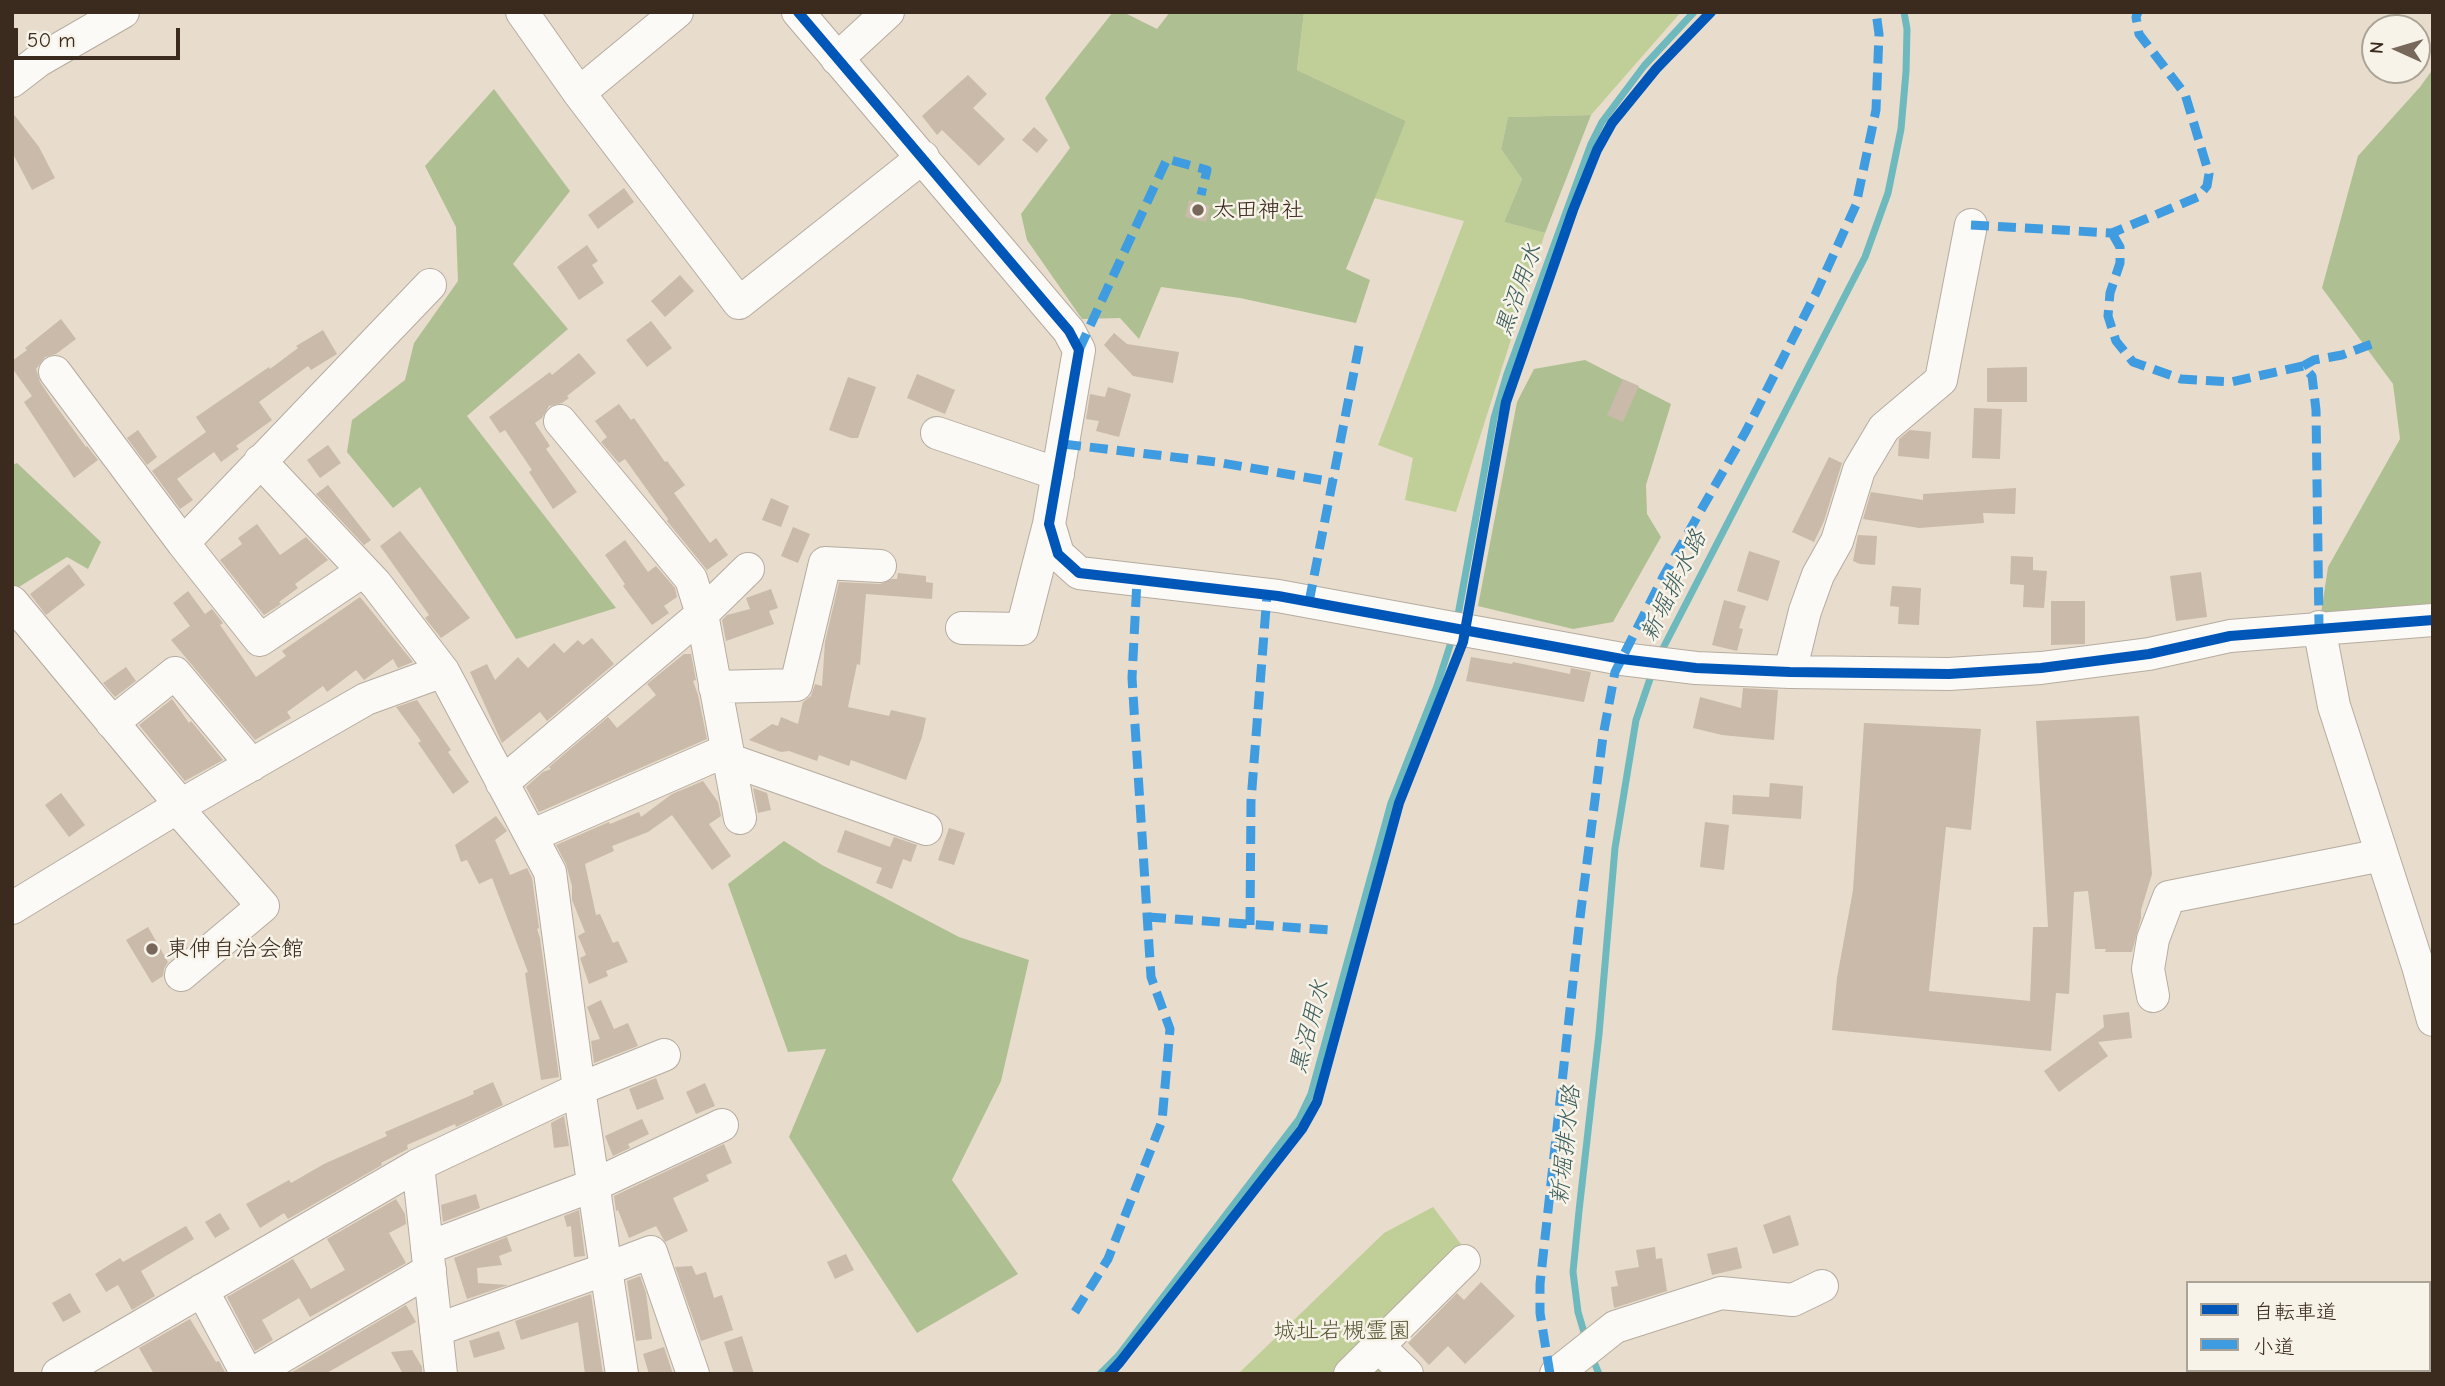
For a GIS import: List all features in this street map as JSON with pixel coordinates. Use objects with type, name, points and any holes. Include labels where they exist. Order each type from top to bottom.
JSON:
[{"type":"street","points":[[12,81],[38,61],[123,12]]},
{"type":"street","points":[[522,12],[579,93],[739,303],[923,157]]},
{"type":"street","points":[[579,93],[677,12]]},
{"type":"street","points":[[798,12],[1069,331],[1079,350],[1049,524],[1022,629],[962,628]]},
{"type":"street","points":[[837,60],[888,12]]},
{"type":"street","points":[[1790,672],[1805,611],[1818,575],[1837,541],[1859,470],[1884,428],[1941,380],[1971,225]]},
{"type":"street","points":[[183,543],[430,285]]},
{"type":"street","points":[[55,372],[183,543],[260,640],[363,571]]},
{"type":"street","points":[[560,421],[691,579],[702,614],[740,818]]},
{"type":"street","points":[[937,433],[1058,474]]},
{"type":"street","points":[[260,461],[376,584],[443,671],[551,872],[579,1089],[622,1374]]},
{"type":"street","points":[[1049,524],[1058,554],[1079,573],[1278,596],[1622,659],[1696,668],[1949,674],[2041,668],[2149,654],[2230,635],[2433,620]]},
{"type":"street","points":[[715,687],[796,685],[825,563],[880,566]]},
{"type":"street","points":[[502,783],[702,614],[748,569]]},
{"type":"street","points":[[12,602],[263,906],[181,975]]},
{"type":"street","points":[[2319,627],[2334,706],[2433,1020]]},
{"type":"street","points":[[12,908],[366,699],[443,671]]},
{"type":"street","points":[[112,723],[175,673],[252,765]]},
{"type":"street","points":[[531,836],[716,755],[926,829]]},
{"type":"street","points":[[2153,996],[2148,969],[2153,939],[2169,897],[2382,855]]},
{"type":"street","points":[[58,1374],[418,1165],[579,1089],[664,1055]]},
{"type":"street","points":[[202,1290],[250,1374],[428,1259],[722,1125]]},
{"type":"street","points":[[418,1165],[441,1374]]},
{"type":"street","points":[[436,1330],[651,1252],[693,1374]]},
{"type":"street","points":[[1350,1374],[1464,1261]]},
{"type":"street","points":[[1563,1368],[1615,1327],[1721,1293],[1793,1300],[1822,1286]]},
{"type":"street","points":[[1378,1346],[1407,1374]]},
{"type":"green space","points":[[1113,12],[1123,12],[1157,29],[1170,12],[1304,12],[1297,70],[1406,121],[1346,269],[1370,280],[1356,323],[1240,298],[1161,287],[1139,339],[1120,318],[1082,319],[1027,240],[1021,214],[1070,148],[1045,98]]},
{"type":"green space","points":[[1304,12],[1681,12],[1591,115],[1508,117],[1501,149],[1522,179],[1504,222],[1545,233],[1456,512],[1405,500],[1413,458],[1378,445],[1464,221],[1374,198],[1406,121],[1297,70]]},
{"type":"green space","points":[[2433,69],[2433,621],[2319,627],[2328,567],[2400,439],[2393,384],[2322,288],[2358,156],[2422,84],[2431,84]]},
{"type":"green space","points":[[494,89],[570,191],[513,264],[568,329],[467,416],[616,608],[516,639],[420,487],[393,508],[347,452],[352,420],[405,380],[414,343],[458,281],[456,227],[425,166]]},
{"type":"green space","points":[[1591,115],[1545,233],[1504,222],[1522,179],[1501,149],[1508,117]]},
{"type":"green space","points":[[1585,360],[1671,404],[1646,485],[1647,514],[1661,537],[1613,622],[1573,629],[1478,606],[1517,402],[1534,369]]},
{"type":"green space","points":[[17,463],[101,542],[88,569],[67,557],[14,590],[12,588],[12,465]]},
{"type":"green space","points":[[784,841],[822,865],[959,937],[1029,960],[1001,1081],[952,1180],[1018,1274],[917,1333],[789,1137],[826,1049],[788,1052],[728,884]]},
{"type":"green space","name":"城址岩槻霊園","points":[[1433,1207],[1473,1260],[1378,1355],[1397,1374],[1238,1374],[1384,1233]]},
{"type":"building","points":[[968,75],[987,94],[973,108],[1005,139],[979,166],[942,130],[937,135],[922,116]]},
{"type":"building","points":[[12,112],[39,147],[55,178],[32,190],[12,152]]},
{"type":"building","points":[[1034,127],[1048,140],[1037,153],[1022,140]]},
{"type":"building","points":[[624,188],[634,202],[598,229],[588,215]]},
{"type":"building","points":[[1189,200],[1210,206],[1206,222],[1185,217]]},
{"type":"building","points":[[587,245],[598,261],[592,265],[604,283],[579,300],[557,267]]},
{"type":"building","points":[[680,275],[694,291],[665,317],[651,301]]},
{"type":"building","points":[[61,319],[76,339],[56,354],[45,357],[36,369],[40,382],[54,403],[98,460],[74,478],[24,402],[32,396],[12,368],[12,361],[27,350],[25,348]]},
{"type":"building","points":[[651,321],[672,348],[647,367],[626,340]]},
{"type":"building","points":[[323,330],[337,354],[311,370],[308,366],[259,402],[272,420],[236,446],[239,449],[221,462],[214,452],[177,479],[193,500],[180,509],[152,471],[206,432],[196,417],[269,367],[270,369],[298,348],[296,346]]},
{"type":"building","points":[[1114,333],[1127,344],[1179,352],[1173,383],[1133,376],[1104,345]]},
{"type":"building","points":[[579,353],[596,373],[562,403],[549,406],[542,418],[535,423],[550,446],[546,449],[577,492],[553,509],[529,472],[532,470],[505,430],[500,433],[489,417],[550,372],[552,375]]},
{"type":"building","points":[[2027,367],[2027,402],[1987,402],[1987,368]]},
{"type":"building","points":[[917,374],[955,390],[945,414],[907,398]]},
{"type":"building","points":[[848,377],[876,387],[858,438],[829,430]]},
{"type":"building","points":[[1623,379],[1639,386],[1623,422],[1607,415]]},
{"type":"building","points":[[1108,387],[1131,394],[1119,437],[1096,431],[1099,421],[1086,419],[1090,394],[1105,397]]},
{"type":"building","points":[[619,404],[631,420],[634,418],[685,485],[674,493],[710,543],[716,538],[728,555],[707,570],[667,521],[625,459],[619,463],[601,442],[607,437],[595,421]]},
{"type":"building","points":[[1974,408],[2002,409],[2000,459],[1972,458]]},
{"type":"building","points":[[138,430],[157,457],[147,465],[127,438]]},
{"type":"building","points":[[1910,430],[1931,432],[1929,459],[1898,456],[1899,439]]},
{"type":"building","points":[[328,445],[341,463],[320,478],[307,460]]},
{"type":"building","points":[[1829,457],[1842,463],[1824,521],[1814,542],[1792,532]]},
{"type":"building","points":[[328,485],[371,540],[364,545],[316,494]]},
{"type":"building","points":[[2016,488],[2015,514],[1983,513],[1984,523],[1919,528],[1863,519],[1871,492],[1923,500],[1923,494]]},
{"type":"building","points":[[771,498],[789,506],[781,527],[762,520]]},
{"type":"building","points":[[257,524],[280,555],[306,537],[328,560],[295,584],[298,588],[264,615],[220,560],[242,544],[238,538]]},
{"type":"building","points":[[793,527],[810,534],[798,563],[781,556]]},
{"type":"building","points":[[400,531],[470,618],[441,638],[425,618],[429,615],[380,546]]},
{"type":"building","points":[[1858,535],[1877,536],[1875,565],[1853,561]]},
{"type":"building","points":[[625,540],[648,572],[656,566],[675,588],[677,597],[664,606],[669,613],[652,625],[623,586],[625,584],[605,555]]},
{"type":"building","points":[[1749,551],[1780,561],[1768,601],[1737,591]]},
{"type":"building","points":[[2011,556],[2033,557],[2033,570],[2047,571],[2044,608],[2023,607],[2024,585],[2010,584]]},
{"type":"building","points":[[69,564],[85,585],[46,615],[30,594]]},
{"type":"building","points":[[2201,572],[2207,617],[2176,621],[2170,576]]},
{"type":"building","points":[[898,573],[926,576],[926,582],[933,583],[932,599],[866,594],[860,665],[857,664],[848,707],[889,716],[891,710],[926,718],[906,780],[851,760],[849,766],[819,755],[817,761],[749,740],[772,724],[778,726],[781,717],[798,724],[803,702],[811,696],[815,684],[822,686],[825,642],[839,582],[880,584],[897,579]]},
{"type":"building","points":[[1892,586],[1921,588],[1919,625],[1898,624],[1899,607],[1890,606]]},
{"type":"building","points":[[771,589],[778,608],[769,611],[774,624],[726,641],[722,620],[727,615],[750,609],[746,598]]},
{"type":"building","points":[[188,591],[205,614],[212,609],[256,677],[286,656],[282,651],[360,597],[413,662],[398,668],[393,659],[364,680],[356,670],[327,692],[323,686],[287,712],[291,718],[255,740],[171,640],[190,626],[173,603]]},
{"type":"building","points":[[1724,600],[1746,606],[1739,628],[1743,629],[1737,651],[1712,645]]},
{"type":"building","points":[[2051,601],[2085,601],[2085,644],[2051,645]]},
{"type":"building","points":[[592,638],[614,664],[547,721],[540,712],[502,743],[470,672],[487,664],[495,680],[518,657],[528,668],[554,643],[564,653],[578,640],[583,645]]},
{"type":"building","points":[[684,654],[691,654],[696,680],[693,681],[707,739],[539,812],[526,787],[543,772],[551,769],[549,767],[608,717],[617,728],[656,695],[647,684]]},
{"type":"building","points":[[1471,657],[1512,664],[1513,662],[1570,674],[1571,668],[1591,672],[1584,702],[1466,681]]},
{"type":"building","points":[[126,667],[136,681],[115,697],[103,683]]},
{"type":"building","points":[[1743,688],[1778,690],[1774,740],[1722,735],[1693,728],[1700,697],[1741,708]]},
{"type":"building","points":[[172,699],[189,723],[191,721],[223,760],[185,781],[139,725]]},
{"type":"building","points":[[417,700],[469,782],[453,794],[418,743],[421,741],[396,707]]},
{"type":"building","points":[[2139,716],[2152,874],[2141,918],[2132,952],[2105,952],[2106,949],[2095,949],[2088,891],[2074,892],[2069,994],[2056,993],[2051,1051],[1832,1030],[1837,978],[1853,890],[1864,723],[1981,729],[1971,830],[1946,827],[1929,991],[2030,1001],[2033,927],[2048,927],[2036,721]]},
{"type":"building","points":[[703,781],[718,802],[721,816],[709,824],[731,856],[712,870],[672,815],[648,832],[612,846],[614,851],[585,864],[596,915],[600,914],[613,943],[618,941],[628,962],[606,971],[608,976],[589,984],[580,958],[586,955],[578,936],[585,932],[572,900],[572,886],[566,864],[556,845],[639,812],[641,817],[672,794]]},
{"type":"building","points":[[1770,783],[1803,786],[1801,819],[1732,814],[1733,795],[1769,797]]},
{"type":"building","points":[[753,788],[767,793],[771,810],[758,813]]},
{"type":"building","points":[[61,793],[85,825],[69,837],[45,805]]},
{"type":"building","points":[[496,816],[507,831],[495,840],[510,875],[527,868],[532,878],[559,1077],[541,1080],[525,973],[528,972],[492,878],[479,884],[467,860],[461,862],[455,845]]},
{"type":"building","points":[[1705,822],[1729,825],[1724,870],[1700,867]]},
{"type":"building","points":[[949,828],[965,833],[954,865],[938,860]]},
{"type":"building","points":[[845,830],[890,847],[894,837],[917,845],[911,862],[903,859],[892,889],[876,883],[882,868],[837,852]]},
{"type":"building","points":[[148,927],[168,962],[163,976],[152,983],[126,940]]},
{"type":"building","points":[[601,1000],[614,1029],[628,1023],[638,1046],[594,1063],[591,1041],[600,1039],[587,1007]]},
{"type":"building","points":[[2129,1012],[2132,1038],[2098,1042],[2108,1056],[2059,1092],[2044,1071],[2104,1027],[2103,1015]]},
{"type":"building","points":[[656,1078],[664,1099],[637,1110],[629,1089]]},
{"type":"building","points":[[493,1082],[503,1105],[456,1127],[455,1124],[407,1145],[408,1149],[288,1219],[284,1213],[260,1228],[246,1204],[289,1180],[291,1183],[324,1164],[387,1136],[385,1132],[474,1094],[473,1091]]},
{"type":"building","points":[[705,1083],[715,1106],[696,1114],[686,1092]]},
{"type":"building","points":[[564,1116],[569,1146],[554,1148],[551,1123]]},
{"type":"building","points":[[642,1119],[649,1134],[628,1144],[630,1148],[613,1156],[605,1136]]},
{"type":"building","points":[[724,1144],[732,1163],[706,1175],[709,1181],[673,1198],[688,1231],[665,1242],[656,1226],[629,1238],[618,1210],[616,1211],[614,1196]]},
{"type":"building","points":[[476,1194],[480,1208],[443,1222],[441,1205]]},
{"type":"building","points":[[396,1199],[405,1214],[406,1224],[389,1233],[406,1263],[310,1317],[299,1298],[262,1320],[273,1340],[255,1351],[227,1297],[293,1259],[311,1289],[345,1270],[327,1239]]},
{"type":"building","points":[[579,1210],[585,1256],[574,1257],[571,1226],[567,1227],[564,1216]]},
{"type":"building","points":[[220,1213],[230,1229],[215,1238],[205,1222]]},
{"type":"building","points":[[1790,1215],[1799,1245],[1773,1254],[1763,1225]]},
{"type":"building","points":[[186,1226],[194,1239],[141,1271],[155,1296],[132,1310],[118,1285],[106,1292],[95,1274],[120,1258],[123,1262]]},
{"type":"building","points":[[507,1237],[512,1251],[499,1256],[502,1265],[477,1268],[478,1283],[508,1285],[467,1299],[454,1258]]},
{"type":"building","points":[[1655,1247],[1656,1259],[1662,1258],[1667,1291],[1614,1308],[1611,1287],[1618,1286],[1615,1271],[1639,1267],[1636,1250]]},
{"type":"building","points":[[1737,1247],[1742,1268],[1712,1275],[1707,1254]]},
{"type":"building","points":[[846,1254],[854,1270],[835,1279],[827,1262]]},
{"type":"building","points":[[692,1266],[696,1275],[706,1272],[714,1298],[722,1295],[733,1330],[701,1341],[675,1267]]},
{"type":"building","points":[[640,1276],[646,1293],[652,1339],[636,1341],[627,1281]]},
{"type":"building","points":[[1481,1282],[1515,1316],[1465,1364],[1448,1346],[1429,1365],[1408,1343],[1457,1293],[1464,1300]]},
{"type":"building","points":[[70,1293],[81,1312],[63,1322],[52,1303]]},
{"type":"building","points":[[591,1294],[603,1374],[585,1374],[578,1322],[521,1340],[515,1321]]},
{"type":"building","points":[[406,1305],[416,1322],[325,1374],[289,1374]]},
{"type":"building","points":[[190,1319],[226,1374],[154,1374],[139,1348]]},
{"type":"building","points":[[499,1331],[505,1349],[474,1358],[469,1341]]},
{"type":"building","points":[[742,1336],[754,1374],[734,1374],[724,1342]]},
{"type":"building","points":[[664,1347],[673,1374],[649,1374],[643,1354]]},
{"type":"building","points":[[412,1350],[422,1367],[422,1374],[403,1374],[391,1352]]},
{"type":"waterway","name":"黒沼用水","points":[[1458,615],[1494,418],[1507,374],[1591,144],[1602,122],[1644,66],[1694,12]]},
{"type":"waterway","name":"新堀排水路","points":[[1659,656],[1865,257],[1888,193],[1901,129],[1906,72],[1907,29],[1904,12]]},
{"type":"waterway","name":"黒沼用水","points":[[1100,1374],[1118,1356],[1299,1119],[1311,1094],[1391,803],[1437,686],[1453,636]]},
{"type":"waterway","name":"新堀排水路","points":[[1586,1339],[1578,1312],[1573,1272],[1599,1034],[1615,848],[1636,720],[1653,670]]},
{"type":"waterway","name":"新堀排水路","points":[[1592,1357],[1599,1374]]},
{"type":"marked path","points":[[1550,1374],[1540,1313],[1540,1284],[1580,918],[1603,736],[1615,672],[1663,577],[1746,431],[1817,291],[1856,205],[1876,110],[1879,34],[1876,12]]},
{"type":"marked path","points":[[1971,225],[2112,233],[2198,197],[2207,186],[2209,174],[2185,94],[2139,34],[2136,17],[2138,12]]},
{"type":"marked path","points":[[1079,350],[1167,159],[1207,170],[1201,195]]},
{"type":"marked path","points":[[2112,233],[2120,247],[2120,263],[2110,293],[2108,316],[2116,341],[2133,362],[2181,379],[2231,382],[2303,366],[2312,376],[2316,410],[2319,627]]},
{"type":"marked path","points":[[2303,366],[2314,360],[2342,355],[2372,344]]},
{"type":"marked path","points":[[1309,602],[1359,346]]},
{"type":"marked path","points":[[1063,444],[1216,462],[1333,482]]},
{"type":"marked path","points":[[1075,1312],[1108,1259],[1162,1121],[1170,1029],[1151,977],[1132,678],[1137,580]]},
{"type":"marked path","points":[[1250,925],[1251,801],[1267,595]]},
{"type":"marked path","points":[[1148,917],[1330,930]]},
{"type":"cycle path","points":[[798,12],[1069,331],[1079,350],[1049,524],[1058,554],[1079,573],[1278,596],[1622,659],[1696,668],[1790,672],[1949,674],[2041,668],[2149,654],[2230,636],[2433,620]]},
{"type":"cycle path","points":[[1109,1374],[1302,1129],[1317,1102],[1399,803],[1463,642],[1506,402],[1573,210],[1597,150],[1612,123],[1656,69],[1711,12]]},
{"type":"place","name":"太田神社","points":[[1198,210]]},
{"type":"place","name":"東伸自治会館","points":[[152,949]]}]
